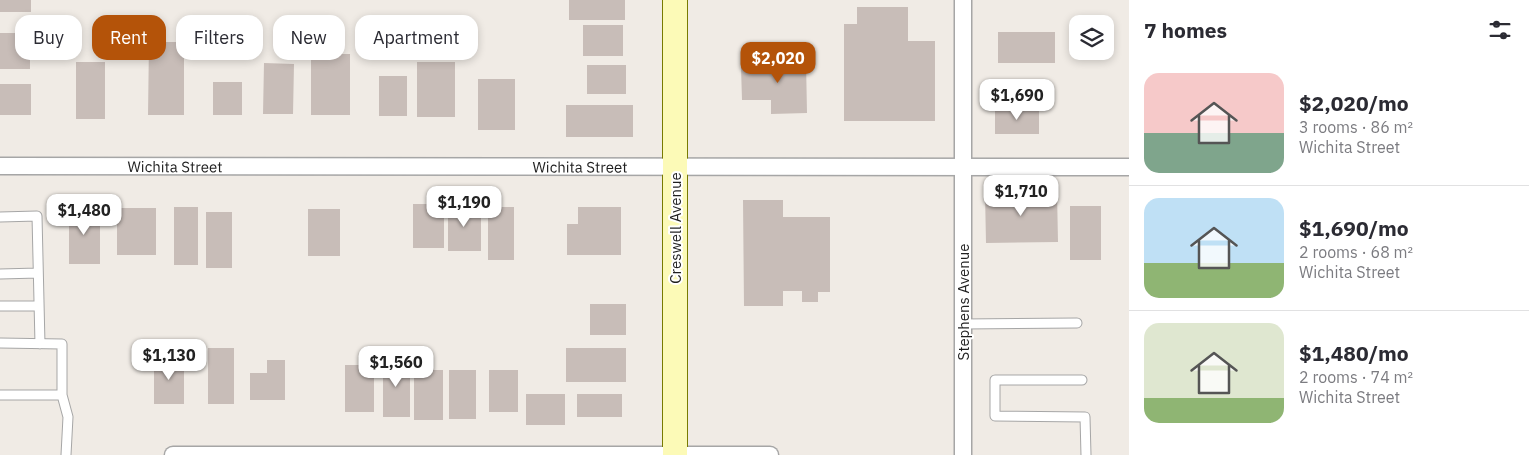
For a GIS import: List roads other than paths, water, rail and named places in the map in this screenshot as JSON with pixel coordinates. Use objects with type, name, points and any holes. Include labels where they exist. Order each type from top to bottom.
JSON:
[{"type":"street","name":"Creswell Avenue","points":[[674,455],[675,0]]},
{"type":"street","name":"Stephens Avenue","points":[[963,0],[963,455]]},
{"type":"street","name":"Wichita Street","points":[[0,166],[1129,167]]},
{"type":"street","points":[[173,455],[770,455]]},
{"type":"lane","points":[[0,217],[37,216],[40,344]]},
{"type":"lane","points":[[0,274],[38,274]]},
{"type":"lane","points":[[0,306],[38,306]]},
{"type":"lane","points":[[963,324],[1077,323]]},
{"type":"lane","points":[[0,343],[62,344],[62,395],[68,416],[66,455]]},
{"type":"lane","points":[[1082,380],[995,380],[995,416],[1085,417],[1086,455]]},
{"type":"lane","points":[[0,395],[62,395]]}]
